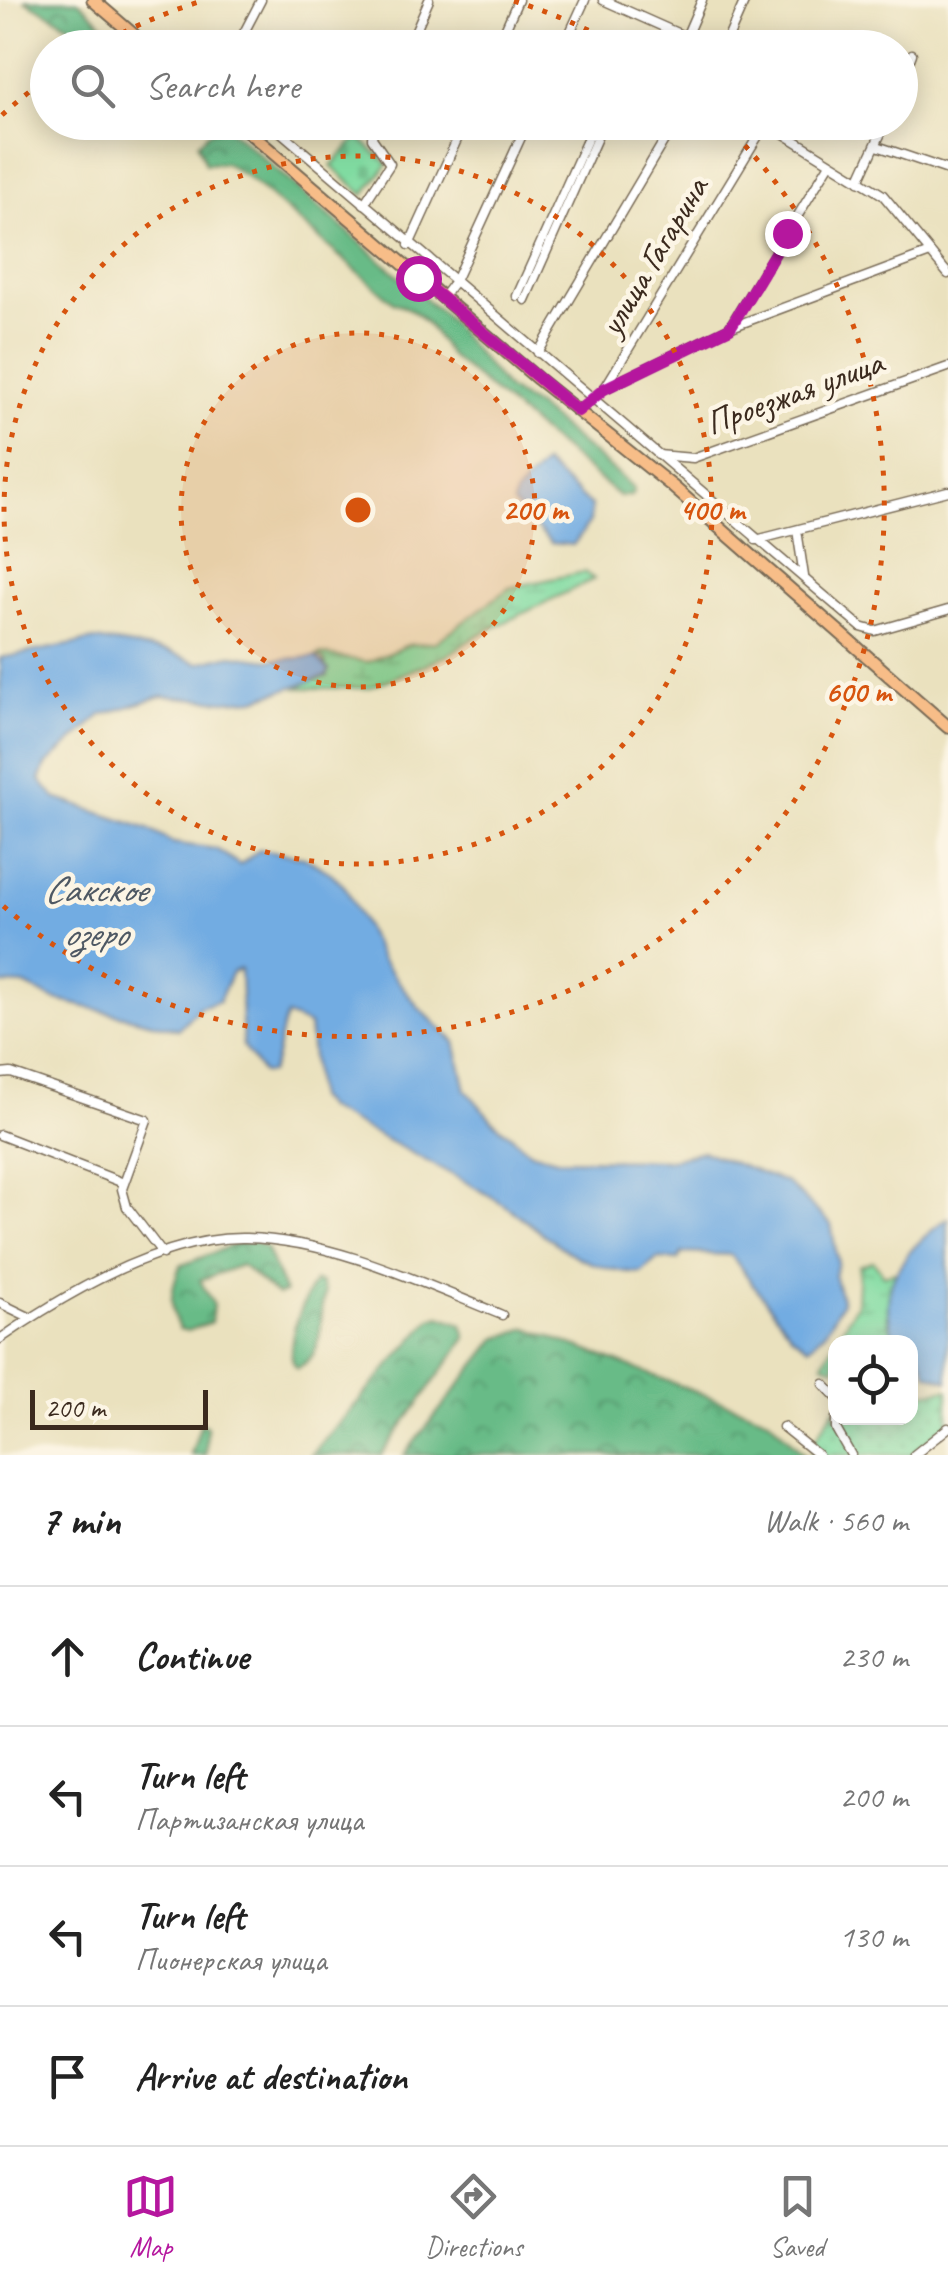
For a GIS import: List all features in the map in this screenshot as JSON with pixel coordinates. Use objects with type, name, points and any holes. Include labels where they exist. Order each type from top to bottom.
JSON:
[{"type":"main road","points":[[93,0],[128,30]]},
{"type":"main road","points":[[257,140],[672,486],[948,726]]},
{"type":"street","points":[[245,30],[261,0]]},
{"type":"street","points":[[416,30],[429,0]]},
{"type":"street","points":[[505,30],[518,0]]},
{"type":"street","points":[[571,30],[585,0]]},
{"type":"street","points":[[603,0],[669,30]]},
{"type":"street","points":[[689,30],[702,0]]},
{"type":"street","points":[[732,30],[745,0]]},
{"type":"street","points":[[289,140],[861,628],[875,632],[948,610]]},
{"type":"street","points":[[364,204],[390,164],[373,140]]},
{"type":"street","points":[[409,244],[457,140]]},
{"type":"street","points":[[442,298],[455,281],[520,140]]},
{"type":"street","points":[[559,213],[588,140]]},
{"type":"street","points":[[521,298],[595,140]]},
{"type":"street","points":[[538,354],[664,140]]},
{"type":"street","name":"улица Гагарина","points":[[578,411],[604,389],[756,140]]},
{"type":"street","points":[[793,140],[893,205],[948,274]]},
{"type":"street","points":[[859,181],[879,140]]},
{"type":"street","points":[[877,146],[948,170]]},
{"type":"street","points":[[730,328],[830,164]]},
{"type":"street","points":[[604,389],[730,328],[930,253]]},
{"type":"street","name":"Проезжая улица","points":[[657,455],[694,458],[948,367]]},
{"type":"street","points":[[756,540],[948,491]]},
{"type":"street","points":[[797,530],[804,576]]},
{"type":"street","points":[[849,643],[861,628]]},
{"type":"street","points":[[0,1074],[10,1073],[146,1120],[122,1182],[127,1207],[163,1254]]},
{"type":"street","points":[[0,1136],[122,1182]]},
{"type":"street","points":[[0,1339],[90,1284],[163,1254],[230,1238],[339,1255],[502,1315]]},
{"type":"street","points":[[0,1303],[31,1318]]},
{"type":"street","points":[[836,1425],[846,1453]]},
{"type":"street","points":[[783,1427],[818,1455]]},
{"type":"street","points":[[914,1455],[948,1428]]},
{"type":"green space","points":[[24,0],[78,0],[109,30],[79,30]]},
{"type":"green space","points":[[242,140],[444,315],[508,390],[537,407],[628,483],[634,490],[631,496],[619,496],[449,355],[419,316],[393,302],[247,177],[225,163],[205,164],[198,143]]},
{"type":"green space","points":[[355,140],[361,140],[388,164],[364,195],[331,166]]},
{"type":"green space","points":[[584,572],[594,579],[478,635],[446,656],[369,688],[298,688],[328,676],[324,659],[317,656],[321,654],[368,662],[408,645],[436,642],[509,588]]},
{"type":"green space","points":[[254,1242],[266,1248],[285,1293],[277,1295],[241,1265],[200,1280],[213,1304],[211,1322],[188,1331],[179,1329],[172,1298],[180,1266],[238,1243]]},
{"type":"green space","points":[[873,1261],[884,1275],[896,1272],[888,1315],[894,1335],[839,1335],[857,1303],[859,1266]]},
{"type":"green space","points":[[315,1281],[321,1283],[325,1294],[318,1344],[297,1368],[292,1338]]},
{"type":"green space","points":[[440,1316],[462,1324],[466,1338],[381,1455],[311,1455],[431,1319]]},
{"type":"green space","points":[[527,1328],[769,1419],[805,1455],[404,1455],[496,1339]]},
{"type":"green space","points":[[948,1389],[948,1424],[911,1455],[811,1455],[814,1441],[828,1419],[828,1425],[918,1425],[918,1394]]},
{"type":"green space","points":[[201,1423],[207,1427],[206,1455],[191,1455]]},
{"type":"water","points":[[544,464],[591,506],[590,522],[573,545],[551,543],[513,504],[515,494]]},
{"type":"water","name":"Сакское озеро","points":[[95,640],[169,652],[198,663],[232,655],[269,660],[316,657],[329,670],[327,676],[255,699],[162,696],[101,715],[46,765],[40,780],[55,798],[148,829],[173,843],[216,849],[240,865],[259,850],[304,857],[332,874],[345,887],[381,959],[420,1009],[455,1042],[466,1090],[493,1121],[531,1152],[557,1159],[669,1160],[702,1151],[787,1183],[831,1224],[838,1263],[834,1275],[842,1302],[825,1332],[809,1347],[792,1335],[731,1255],[682,1253],[678,1260],[657,1259],[641,1273],[616,1270],[576,1256],[492,1197],[327,1109],[316,1098],[309,1025],[287,1016],[270,1073],[262,1073],[243,1047],[240,969],[232,972],[219,1001],[199,1007],[178,1029],[53,999],[24,985],[0,984],[0,658]]},
{"type":"water","points":[[948,1218],[948,1381],[928,1374],[918,1349],[918,1335],[892,1335],[888,1306],[893,1279],[907,1255]]},
{"type":"route","points":[[418,278],[578,411],[604,389],[730,328],[787,233]]}]
